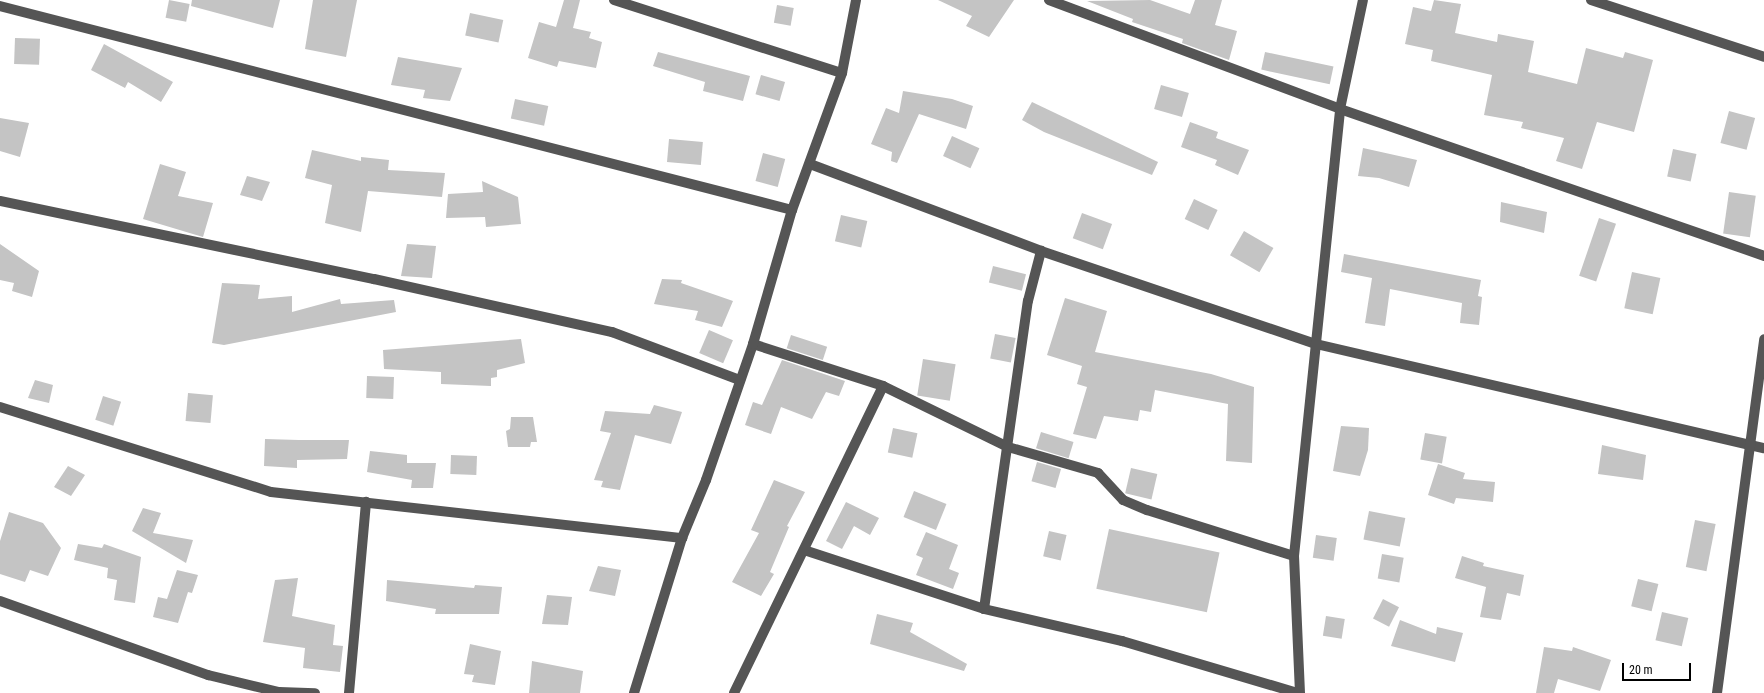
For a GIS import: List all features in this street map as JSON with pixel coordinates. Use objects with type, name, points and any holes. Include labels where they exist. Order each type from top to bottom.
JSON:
[{"type":"street","points":[[614,0],[842,73]]},
{"type":"street","points":[[634,693],[682,538],[753,344],[792,210],[842,73],[856,0]]},
{"type":"street","points":[[1049,0],[1340,109],[1764,256]]},
{"type":"street","points":[[804,550],[984,609],[1122,641],[1299,693],[1294,556],[1340,109],[1362,0]]},
{"type":"street","points":[[1591,0],[1764,57]]},
{"type":"street","points":[[0,6],[792,210]]},
{"type":"street","points":[[810,164],[1040,251],[1316,344],[1764,448]]},
{"type":"street","points":[[0,201],[374,279],[612,332],[740,380]]},
{"type":"street","points":[[984,609],[1028,301],[1040,251]]},
{"type":"street","points":[[1717,693],[1764,339]]},
{"type":"street","points":[[753,344],[883,386],[1008,446],[1098,473],[1123,500],[1147,510],[1294,556]]},
{"type":"street","points":[[734,693],[883,386]]},
{"type":"street","points":[[0,407],[271,492],[682,538]]},
{"type":"street","points":[[349,693],[366,502]]},
{"type":"street","points":[[0,601],[208,675],[279,692],[315,693]]},
{"type":"building","points":[[169,0],[190,4],[186,22],[166,18]]},
{"type":"building","points":[[192,0],[280,0],[273,28],[191,6]]},
{"type":"building","points":[[313,0],[357,0],[346,57],[305,49]]},
{"type":"building","points":[[564,0],[580,0],[573,28],[591,32],[589,38],[602,42],[596,68],[559,61],[557,67],[528,58],[539,22],[556,27]]},
{"type":"building","points":[[938,0],[1014,0],[989,37],[966,26],[972,16]]},
{"type":"building","points":[[1150,0],[1190,14],[1195,0],[1222,0],[1215,25],[1237,31],[1229,60],[1182,43],[1183,39],[1132,22],[1133,19],[1087,1]]},
{"type":"building","points":[[1434,0],[1461,4],[1455,33],[1497,42],[1498,34],[1534,41],[1528,72],[1577,84],[1586,48],[1623,58],[1625,52],[1653,60],[1634,132],[1597,122],[1582,169],[1556,161],[1564,138],[1521,128],[1523,122],[1484,115],[1492,75],[1431,61],[1433,50],[1405,44],[1413,7],[1431,11]]},
{"type":"building","points":[[777,5],[794,8],[791,26],[774,23]]},
{"type":"building","points":[[470,13],[503,20],[498,43],[465,35]]},
{"type":"building","points":[[15,38],[40,39],[39,65],[14,64]]},
{"type":"building","points":[[104,44],[173,82],[161,102],[128,82],[125,88],[91,70]]},
{"type":"building","points":[[658,52],[750,76],[743,101],[703,91],[705,82],[653,66]]},
{"type":"building","points":[[1265,52],[1333,67],[1330,84],[1261,70]]},
{"type":"building","points":[[398,57],[462,68],[450,101],[423,98],[425,90],[391,85]]},
{"type":"building","points":[[761,75],[785,82],[780,101],[755,94]]},
{"type":"building","points":[[1161,85],[1189,93],[1182,117],[1154,109]]},
{"type":"building","points":[[903,91],[952,99],[973,106],[966,129],[919,114],[897,163],[891,161],[892,152],[871,144],[886,108],[899,113]]},
{"type":"building","points":[[515,99],[548,106],[544,126],[511,119]]},
{"type":"building","points":[[1032,102],[1158,162],[1152,175],[1044,132],[1022,120]]},
{"type":"building","points":[[1729,111],[1755,118],[1747,150],[1720,143]]},
{"type":"building","points":[[0,118],[29,123],[20,157],[0,151]]},
{"type":"building","points":[[1190,122],[1218,132],[1216,138],[1249,150],[1238,175],[1215,165],[1217,160],[1181,147]]},
{"type":"building","points":[[952,136],[979,148],[970,168],[943,156]]},
{"type":"building","points":[[669,139],[703,142],[701,165],[667,162]]},
{"type":"building","points":[[1363,148],[1417,160],[1409,187],[1379,178],[1358,176]]},
{"type":"building","points":[[1673,149],[1696,154],[1691,181],[1667,176]]},
{"type":"building","points":[[312,150],[361,161],[361,157],[389,160],[388,170],[445,173],[442,197],[368,191],[361,232],[325,223],[332,185],[305,178]]},
{"type":"building","points":[[763,153],[785,159],[778,187],[755,181]]},
{"type":"building","points":[[160,164],[186,172],[178,196],[213,203],[203,237],[143,219]]},
{"type":"building","points":[[247,176],[270,182],[262,201],[240,195]]},
{"type":"building","points":[[482,181],[518,197],[521,224],[486,227],[485,217],[446,218],[448,194],[483,192]]},
{"type":"building","points":[[1729,192],[1756,196],[1750,237],[1723,234]]},
{"type":"building","points":[[1194,199],[1218,210],[1208,230],[1185,219]]},
{"type":"building","points":[[1501,202],[1547,212],[1544,233],[1500,222]]},
{"type":"building","points":[[1082,213],[1112,224],[1103,249],[1073,238]]},
{"type":"building","points":[[841,215],[867,221],[861,247],[835,241]]},
{"type":"building","points":[[1599,218],[1616,224],[1596,282],[1579,276]]},
{"type":"building","points":[[1244,231],[1273,248],[1259,272],[1230,255]]},
{"type":"building","points":[[0,244],[39,271],[32,297],[12,291],[14,283],[0,280]]},
{"type":"building","points":[[407,244],[436,246],[432,278],[401,276]]},
{"type":"building","points":[[1344,254],[1481,280],[1478,296],[1482,297],[1479,325],[1460,323],[1462,303],[1390,289],[1385,326],[1365,323],[1372,278],[1341,272]]},
{"type":"building","points":[[993,266],[1026,274],[1022,291],[989,282]]},
{"type":"building","points":[[1632,272],[1660,278],[1653,314],[1624,308]]},
{"type":"building","points":[[662,279],[682,280],[681,283],[733,301],[722,327],[695,320],[698,311],[654,304]]},
{"type":"building","points":[[222,283],[260,285],[258,299],[292,296],[292,312],[340,299],[341,304],[394,300],[396,312],[224,345],[212,343]]},
{"type":"building","points":[[1065,298],[1107,311],[1095,352],[1211,374],[1254,387],[1252,463],[1226,461],[1228,404],[1155,390],[1151,412],[1140,410],[1138,421],[1104,416],[1096,439],[1073,434],[1087,387],[1077,384],[1082,366],[1047,355]]},
{"type":"building","points":[[709,330],[733,340],[723,363],[699,353]]},
{"type":"building","points":[[995,334],[1016,338],[1011,363],[990,359]]},
{"type":"building","points":[[791,335],[827,347],[823,360],[787,348]]},
{"type":"building","points":[[521,339],[525,363],[497,370],[497,377],[491,378],[491,386],[441,384],[441,372],[384,369],[383,350]]},
{"type":"building","points":[[923,359],[956,364],[950,401],[917,396]]},
{"type":"building","points":[[782,360],[845,381],[839,396],[826,392],[812,419],[781,407],[771,434],[745,425],[753,402],[762,405]]},
{"type":"building","points":[[367,376],[394,377],[393,399],[366,398]]},
{"type":"building","points":[[35,380],[53,385],[49,403],[28,398]]},
{"type":"building","points":[[188,393],[213,395],[210,423],[186,421]]},
{"type":"building","points":[[103,396],[121,402],[113,426],[95,420]]},
{"type":"building","points":[[654,405],[682,412],[671,444],[635,435],[620,490],[601,487],[603,481],[594,480],[611,433],[600,431],[605,411],[650,414]]},
{"type":"building","points":[[511,417],[533,417],[537,442],[531,442],[530,447],[508,447],[506,431],[510,429]]},
{"type":"building","points":[[1341,426],[1369,428],[1368,450],[1360,476],[1333,471]]},
{"type":"building","points":[[893,428],[917,433],[912,458],[888,452]]},
{"type":"building","points":[[1041,432],[1074,442],[1069,458],[1036,448]]},
{"type":"building","points":[[1425,433],[1447,437],[1442,463],[1420,460]]},
{"type":"building","points":[[265,439],[349,440],[347,459],[297,460],[297,468],[264,466]]},
{"type":"building","points":[[1602,445],[1646,455],[1643,480],[1598,474]]},
{"type":"building","points":[[370,451],[407,455],[407,463],[436,463],[433,488],[411,488],[412,480],[367,472]]},
{"type":"building","points":[[451,455],[477,456],[476,475],[450,474]]},
{"type":"building","points":[[1037,462],[1061,469],[1056,488],[1031,481]]},
{"type":"building","points":[[1438,464],[1465,473],[1463,479],[1495,482],[1493,502],[1456,498],[1454,504],[1428,495]]},
{"type":"building","points":[[68,466],[85,475],[71,496],[54,487]]},
{"type":"building","points":[[1131,468],[1157,474],[1151,499],[1125,493]]},
{"type":"building","points":[[774,480],[805,492],[787,526],[789,527],[770,572],[774,574],[761,596],[732,582],[759,533],[751,530]]},
{"type":"building","points":[[914,491],[946,504],[936,530],[904,517]]},
{"type":"building","points":[[846,502],[879,518],[870,535],[854,526],[842,549],[826,541]]},
{"type":"building","points":[[143,508],[161,513],[153,533],[193,540],[186,563],[132,531]]},
{"type":"building","points":[[1369,511],[1405,518],[1400,547],[1363,539]]},
{"type":"building","points":[[9,512],[43,523],[61,548],[48,576],[30,570],[25,582],[0,574],[0,541]]},
{"type":"building","points":[[1695,520],[1716,524],[1706,571],[1686,567]]},
{"type":"building","points":[[1109,529],[1220,552],[1207,612],[1096,589]]},
{"type":"building","points":[[1049,531],[1067,535],[1061,560],[1043,556]]},
{"type":"building","points":[[926,532],[958,545],[949,569],[959,573],[953,589],[916,575],[923,558],[916,555]]},
{"type":"building","points":[[1316,535],[1337,538],[1334,561],[1313,558]]},
{"type":"building","points":[[78,544],[102,548],[104,544],[141,557],[135,603],[114,600],[117,580],[107,578],[108,568],[74,560]]},
{"type":"building","points":[[1382,554],[1404,558],[1399,582],[1378,579]]},
{"type":"building","points":[[1462,556],[1484,563],[1483,566],[1524,575],[1520,596],[1507,593],[1501,620],[1480,617],[1486,587],[1455,578]]},
{"type":"building","points":[[598,566],[621,570],[615,596],[589,591]]},
{"type":"building","points":[[177,570],[198,575],[192,593],[188,592],[178,623],[153,617],[158,597],[167,599]]},
{"type":"building","points":[[298,578],[292,616],[335,625],[333,645],[343,646],[340,672],[303,668],[305,648],[263,642],[275,580]]},
{"type":"building","points":[[1638,579],[1658,584],[1652,611],[1631,606]]},
{"type":"building","points":[[387,580],[474,588],[475,585],[502,587],[499,614],[435,614],[436,609],[386,601]]},
{"type":"building","points":[[547,595],[572,597],[568,625],[542,624]]},
{"type":"building","points":[[1383,599],[1399,607],[1389,627],[1373,619]]},
{"type":"building","points":[[1662,612],[1688,618],[1682,646],[1655,640]]},
{"type":"building","points":[[877,614],[913,623],[910,632],[967,664],[964,671],[870,644]]},
{"type":"building","points":[[1326,616],[1345,619],[1342,639],[1323,636]]},
{"type":"building","points":[[1400,620],[1436,634],[1437,627],[1463,633],[1455,662],[1391,646]]},
{"type":"building","points":[[470,644],[501,651],[495,685],[472,682],[474,675],[464,674]]},
{"type":"building","points":[[1544,647],[1572,651],[1573,647],[1611,660],[1600,691],[1558,679],[1554,693],[1536,693]]},
{"type":"building","points":[[532,661],[583,671],[580,693],[529,693]]}]
